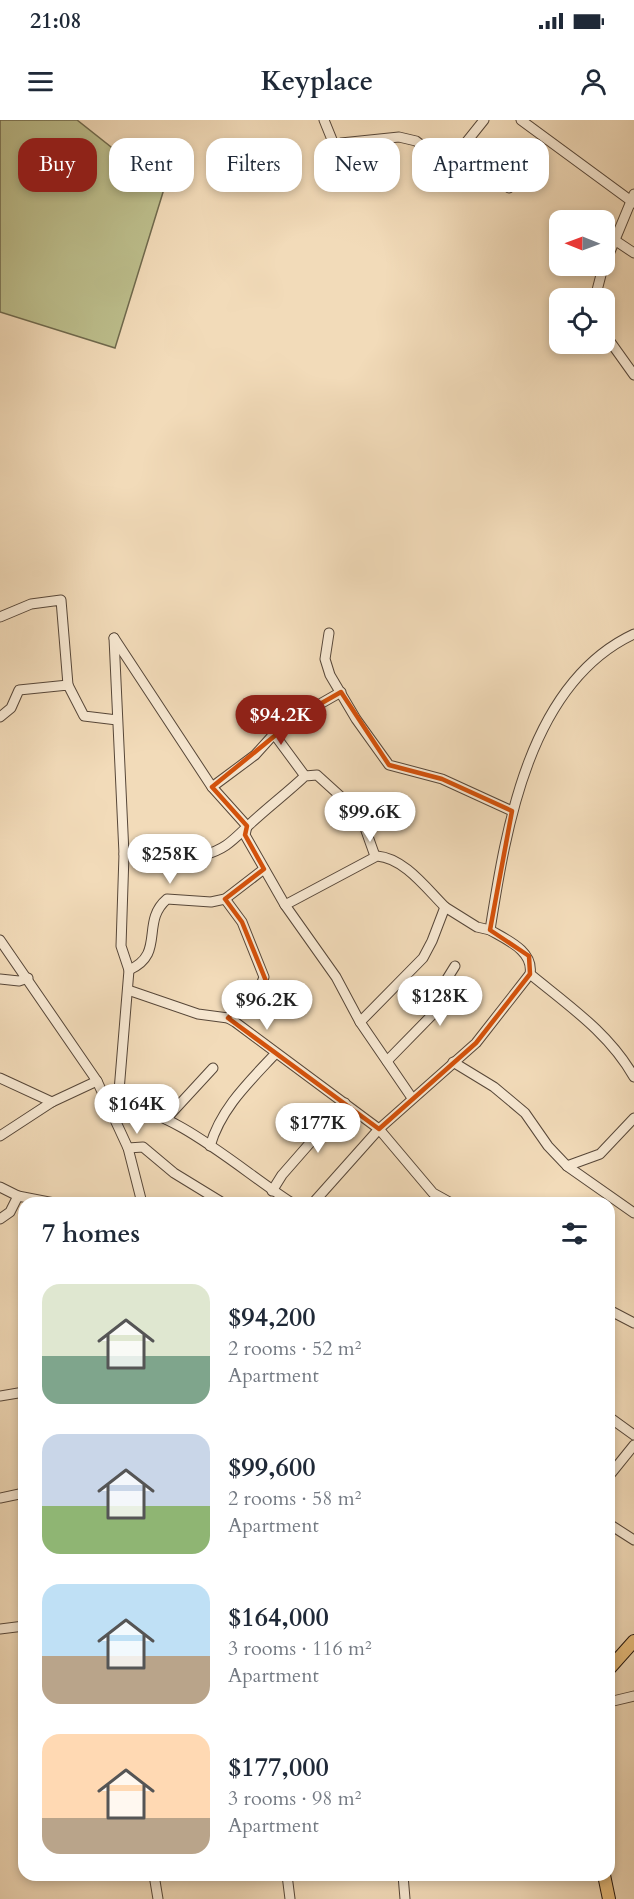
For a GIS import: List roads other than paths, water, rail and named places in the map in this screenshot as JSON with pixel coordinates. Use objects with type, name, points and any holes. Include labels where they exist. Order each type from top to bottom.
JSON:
[{"type":"highway","points":[[615,1662],[634,1641]]},
{"type":"highway","points":[[605,1881],[609,1899]]},
{"type":"street","points":[[324,120],[337,152],[340,143],[399,137],[412,140]]},
{"type":"street","points":[[469,138],[484,120]]},
{"type":"street","points":[[520,120],[633,199],[602,271],[598,288]]},
{"type":"street","points":[[616,240],[634,253]]},
{"type":"street","points":[[615,348],[634,375]]},
{"type":"street","points":[[0,617],[32,604],[60,600],[68,685],[84,716],[117,720]]},
{"type":"street","points":[[329,633],[325,659],[327,667],[356,719],[389,765],[442,779],[512,811]]},
{"type":"street","points":[[490,930],[512,811],[536,747],[560,698],[583,669],[634,634]]},
{"type":"street","points":[[113,1103],[129,970],[122,946],[124,854],[114,638],[212,787],[248,826]]},
{"type":"street","points":[[0,717],[11,708],[19,690],[68,685]]},
{"type":"street","points":[[212,787],[255,755],[274,734],[298,716],[341,692]]},
{"type":"street","points":[[274,734],[305,776]]},
{"type":"street","points":[[124,854],[191,841],[204,855],[233,843],[248,826],[305,776],[321,777],[360,814],[375,856]]},
{"type":"street","points":[[248,826],[245,835],[285,905],[336,977],[360,1022],[412,1098]]},
{"type":"street","points":[[285,905],[375,856],[387,856],[406,869],[445,907],[477,927],[490,930],[529,956],[532,964],[531,974],[476,1043],[379,1129],[318,1197]]},
{"type":"street","points":[[129,970],[146,960],[151,950],[156,910],[167,899],[211,902],[225,899],[264,869]]},
{"type":"street","points":[[225,899],[247,933],[264,977],[261,985],[228,1018]]},
{"type":"street","points":[[360,1022],[423,958],[445,907]]},
{"type":"street","points":[[0,940],[113,1103],[140,1197]]},
{"type":"street","points":[[387,1061],[435,1012],[439,1006],[442,987],[455,966]]},
{"type":"street","points":[[531,974],[602,1032],[624,1059],[634,1077]]},
{"type":"street","points":[[0,979],[20,981],[28,978]]},
{"type":"street","points":[[128,990],[198,1014],[228,1018],[379,1129],[433,1193],[440,1197]]},
{"type":"street","points":[[210,1146],[215,1130],[229,1106],[275,1054]]},
{"type":"street","points":[[453,1062],[494,1087],[525,1113],[548,1146],[567,1166],[611,1197]]},
{"type":"street","points":[[166,1119],[213,1068]]},
{"type":"street","points":[[0,1078],[52,1102]]},
{"type":"street","points":[[0,1136],[52,1102],[97,1081]]},
{"type":"street","points":[[113,1103],[150,1111],[166,1119],[248,1170],[282,1197]]},
{"type":"street","points":[[272,1191],[282,1175],[345,1103]]},
{"type":"street","points":[[567,1166],[600,1154],[634,1118]]},
{"type":"street","points":[[128,1148],[143,1147],[205,1197]]},
{"type":"street","points":[[0,1188],[23,1197]]},
{"type":"street","points":[[0,1219],[10,1212],[18,1196]]},
{"type":"street","points":[[615,1200],[634,1213]]},
{"type":"street","points":[[615,1313],[634,1323]]},
{"type":"street","points":[[0,1396],[18,1393]]},
{"type":"street","points":[[615,1421],[634,1435]]},
{"type":"street","points":[[615,1469],[634,1445]]},
{"type":"street","points":[[0,1498],[18,1494]]},
{"type":"street","points":[[615,1528],[634,1540]]},
{"type":"street","points":[[0,1629],[18,1627]]},
{"type":"street","points":[[615,1701],[634,1696]]},
{"type":"street","points":[[155,1881],[158,1899]]},
{"type":"street","points":[[288,1881],[290,1899]]},
{"type":"street","points":[[404,1881],[405,1899]]}]
